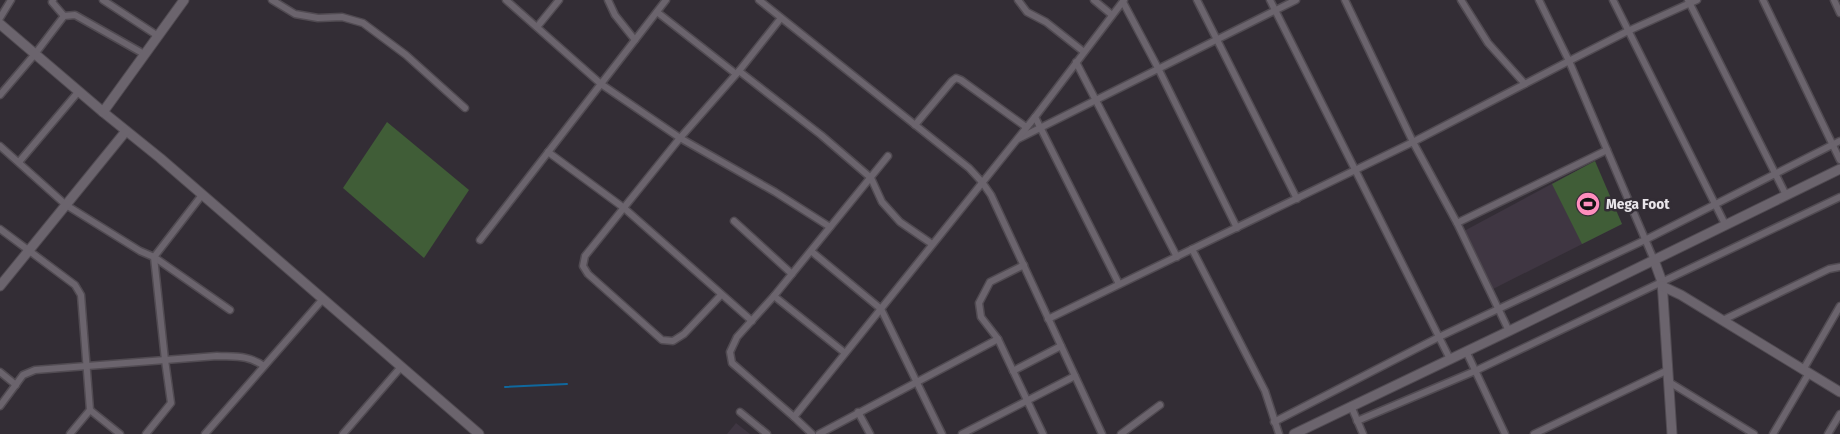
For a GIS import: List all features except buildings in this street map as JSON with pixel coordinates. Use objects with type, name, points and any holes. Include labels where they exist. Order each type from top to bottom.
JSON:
[{"type":"street","points":[[0,18],[11,0]]},
{"type":"street","points":[[53,0],[52,2],[64,16]]},
{"type":"street","points":[[103,0],[158,36]]},
{"type":"street","points":[[102,112],[184,0]]},
{"type":"street","points":[[272,0],[295,14],[318,18],[342,17],[363,23],[406,56],[465,108]]},
{"type":"street","points":[[506,0],[601,84],[680,138],[775,192],[830,227]]},
{"type":"street","points":[[537,28],[559,0]]},
{"type":"street","points":[[608,0],[615,15],[635,40]]},
{"type":"street","points":[[480,240],[666,0]]},
{"type":"street","points":[[760,0],[969,168],[982,182],[991,195],[1102,434]]},
{"type":"street","points":[[1018,0],[1027,12],[1046,22],[1084,52]]},
{"type":"street","points":[[1094,0],[1112,15]]},
{"type":"street","points":[[1197,0],[1218,38],[1297,199]]},
{"type":"street","points":[[1270,0],[1450,359]]},
{"type":"street","points":[[1015,141],[1296,0]]},
{"type":"street","points":[[1345,0],[1413,142],[1457,223],[1509,331]]},
{"type":"street","points":[[1461,0],[1488,43],[1525,84]]},
{"type":"street","points":[[1538,0],[1569,61],[1654,260],[1662,284],[1672,434]]},
{"type":"street","points":[[1613,0],[1725,224]]},
{"type":"street","points":[[1048,319],[1355,171],[1628,31],[1697,0]]},
{"type":"street","points":[[1763,0],[1840,160]]},
{"type":"street","points":[[1834,0],[1840,14]]},
{"type":"street","points":[[794,417],[1035,117],[1124,1],[1237,228]]},
{"type":"street","points":[[1689,2],[1786,195]]},
{"type":"street","points":[[657,12],[821,135],[871,178],[882,202],[900,222],[932,244]]},
{"type":"street","points":[[0,94],[35,54],[64,16],[75,15],[144,54]]},
{"type":"street","points":[[721,294],[684,334],[673,342],[662,340],[588,274],[583,266],[585,256],[680,138],[738,73],[781,18]]},
{"type":"street","points":[[0,24],[479,434]]},
{"type":"street","points":[[1076,62],[1177,257]]},
{"type":"street","points":[[915,125],[956,78],[1026,127]]},
{"type":"street","points":[[19,162],[79,91]]},
{"type":"street","points":[[1035,117],[1119,284]]},
{"type":"street","points":[[0,286],[126,131]]},
{"type":"street","points":[[1274,422],[1439,337],[1645,240],[1840,141]]},
{"type":"street","points":[[0,146],[66,205],[140,251],[154,257],[230,310]]},
{"type":"street","points":[[1457,223],[1607,150]]},
{"type":"street","points":[[548,152],[624,208],[752,321]]},
{"type":"street","points":[[812,434],[732,364],[730,352],[737,337],[774,296],[888,156]]},
{"type":"street","points":[[1294,434],[1840,169]]},
{"type":"street","points":[[146,434],[171,402],[154,257],[202,195]]},
{"type":"street","points":[[1357,421],[1475,371],[1662,284],[1840,197]]},
{"type":"street","points":[[734,221],[792,274]]},
{"type":"street","points":[[0,229],[75,285],[81,295],[90,410],[70,434]]},
{"type":"street","points":[[1192,250],[1264,391],[1279,434]]},
{"type":"street","points":[[811,251],[881,309],[942,434]]},
{"type":"street","points":[[1024,265],[990,282],[979,303],[981,317],[998,339],[1043,434]]},
{"type":"street","points":[[1723,320],[1840,267]]},
{"type":"street","points":[[1662,284],[1840,392]]},
{"type":"street","points":[[774,296],[845,353]]},
{"type":"street","points":[[205,434],[322,300]]},
{"type":"street","points":[[1773,434],[1840,306]]},
{"type":"street","points":[[819,434],[998,339]]},
{"type":"street","points":[[1013,371],[1061,346]]},
{"type":"street","points":[[1466,351],[1505,434]]},
{"type":"street","points":[[0,406],[23,375],[35,370],[217,356],[246,357],[254,359],[264,366]]},
{"type":"street","points":[[347,433],[401,367]]},
{"type":"street","points":[[1534,434],[1668,370]]},
{"type":"street","points":[[0,372],[16,385]]},
{"type":"street","points":[[962,434],[1075,376]]},
{"type":"street","points":[[1669,382],[1754,434]]},
{"type":"street","points":[[1121,434],[1160,404]]},
{"type":"street","points":[[1351,406],[1363,434]]},
{"type":"street","points":[[90,410],[120,434]]},
{"type":"street","points":[[740,412],[767,434]]},
{"type":"street","points":[[858,412],[870,434]]},
{"type":"street","points":[[1828,434],[1840,414]]},
{"type":"shaded area","points":[[1591,163],[1622,224],[1493,289],[1464,231]]},
{"type":"shaded area","points":[[736,423],[750,434],[727,434]]},
{"type":"green space","points":[[387,122],[469,190],[424,258],[343,188]]},
{"type":"green space","name":"Mega Foot","points":[[1595,161],[1622,224],[1582,244],[1552,184]]},
{"type":"waterway","points":[[505,387],[567,384]]},
{"type":"place","name":"Mega Foot","points":[[1588,204]]}]
